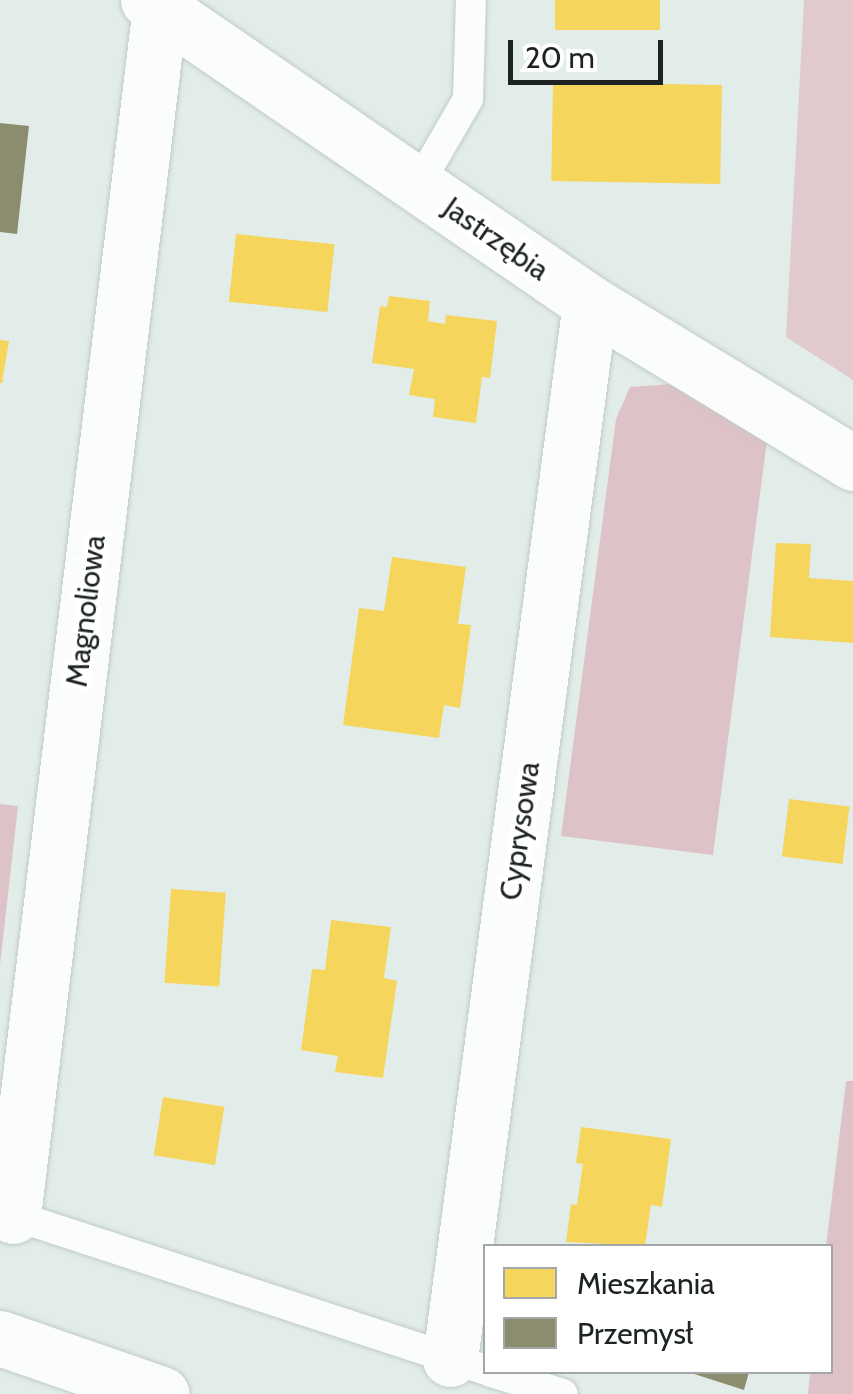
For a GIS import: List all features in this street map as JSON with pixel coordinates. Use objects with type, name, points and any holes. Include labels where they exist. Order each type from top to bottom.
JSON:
[{"type":"street","name":"Jastrzębia","points":[[154,4],[590,303],[853,464]]},
{"type":"street","name":"Magnoliowa","points":[[6,1213],[154,4]]},
{"type":"street","name":"Cyprysowa","points":[[489,1244],[590,303]]},
{"type":"street","name":"Cyprysowa","points":[[476,1367],[483,1302]]},
{"type":"street","points":[[0,1338],[162,1394]]},
{"type":"lane","points":[[418,184],[468,99],[471,0]]},
{"type":"lane","points":[[6,1213],[476,1367]]},
{"type":"lane","points":[[499,1374],[563,1394]]},
{"type":"shaded area","points":[[804,0],[853,0],[853,380],[786,337]]},
{"type":"shaded area","points":[[671,384],[767,440],[713,855],[561,836],[616,419],[630,387]]},
{"type":"shaded area","points":[[0,804],[18,806],[0,965]]},
{"type":"shaded area","points":[[846,1081],[853,1081],[853,1394],[808,1394],[810,1374],[833,1374],[833,1244],[826,1244]]},
{"type":"building: Mieszkania","points":[[555,0],[660,0],[660,30],[555,30]]},
{"type":"building: Mieszkania","points":[[553,82],[722,85],[720,184],[551,181]]},
{"type":"building: Mieszkania","points":[[236,234],[334,244],[327,312],[229,302]]},
{"type":"building: Mieszkania","points":[[389,296],[430,301],[428,321],[445,324],[446,315],[497,321],[490,378],[482,377],[476,423],[433,417],[435,399],[409,395],[414,369],[372,363],[380,306],[387,307]]},
{"type":"building: Mieszkania","points":[[0,340],[9,341],[2,383],[0,383]]},
{"type":"building: Mieszkania","points":[[776,543],[811,544],[809,578],[853,581],[853,643],[770,637]]},
{"type":"building: Mieszkania","points":[[392,557],[466,567],[458,624],[471,625],[460,708],[444,705],[439,738],[343,725],[359,608],[384,611]]},
{"type":"building: Mieszkania","points":[[789,799],[850,806],[842,864],[782,857]]},
{"type":"building: Mieszkania","points":[[171,889],[226,893],[219,987],[164,983]]},
{"type":"building: Mieszkania","points":[[331,920],[391,927],[384,978],[397,981],[383,1078],[335,1072],[338,1056],[301,1050],[312,969],[325,970]]},
{"type":"building: Mieszkania","points":[[163,1097],[224,1107],[215,1165],[154,1155]]},
{"type":"building: Mieszkania","points":[[581,1127],[671,1139],[662,1207],[651,1205],[645,1244],[566,1242],[571,1204],[577,1205],[583,1164],[576,1163]]},
{"type":"building: Przemysł","points":[[0,123],[29,126],[17,234],[0,232]]},
{"type":"building: Przemysł","points":[[694,1374],[748,1374],[744,1390]]}]
